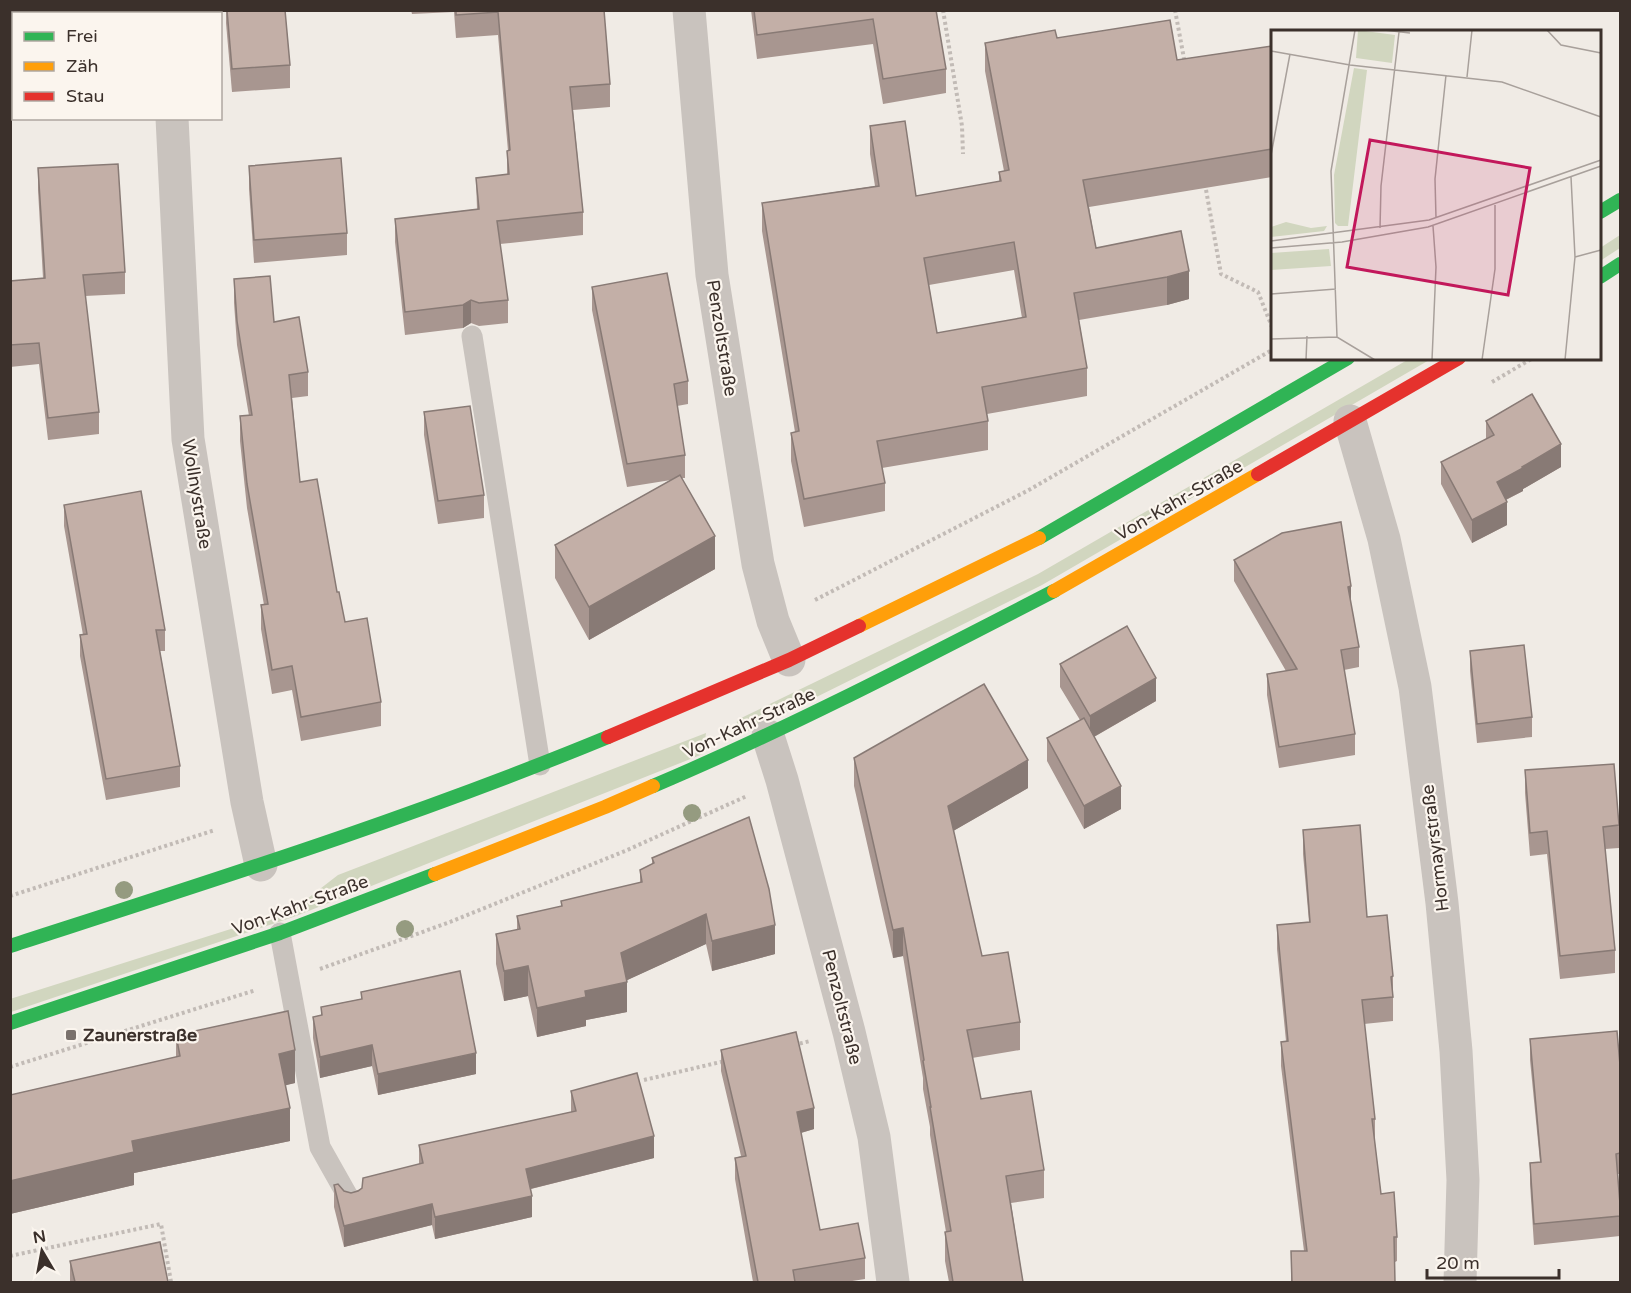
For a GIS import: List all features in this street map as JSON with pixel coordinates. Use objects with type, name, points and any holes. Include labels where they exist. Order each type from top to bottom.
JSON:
[{"type":"main road","points":[[1601,211],[1620,200]]},
{"type":"main road","points":[[1601,276],[1620,264]]},
{"type":"main road","name":"Von-Kahr-Straße","points":[[10,946],[261,865],[397,818],[540,765],[723,689],[789,660],[1046,534],[1345,360]]},
{"type":"main road","name":"Von-Kahr-Straße","points":[[10,1023],[280,933],[594,811],[768,736],[1069,584],[1456,360]]},
{"type":"street","name":"Penzoltstraße","points":[[689,10],[711,275],[758,564],[773,621],[789,660]]},
{"type":"street","name":"Wollnystraße","points":[[172,120],[188,439],[251,824],[261,865]]},
{"type":"street","name":"Hormayrstraße","points":[[1350,422],[1384,539],[1415,687],[1442,903],[1456,1051],[1463,1180],[1460,1282]]},
{"type":"street","name":"Penzoltstraße","points":[[768,736],[782,780],[849,1032],[874,1137],[893,1282]]},
{"type":"lane","points":[[472,336],[540,765]]},
{"type":"lane","points":[[280,933],[320,1146],[351,1202]]},
{"type":"path","points":[[943,10],[962,126],[963,154]]},
{"type":"path","points":[[1176,10],[1185,68]]},
{"type":"path","points":[[1205,182],[1221,274],[1258,292],[1271,324]]},
{"type":"path","points":[[773,621],[1027,491],[1271,351]]},
{"type":"path","points":[[10,896],[215,830],[251,824]]},
{"type":"path","points":[[792,1046],[849,1032]]},
{"type":"path","points":[[644,1080],[735,1059]]},
{"type":"path","points":[[10,1256],[161,1224],[171,1282]]},
{"type":"green space","points":[[1620,235],[1620,248],[1601,260],[1601,247]]},
{"type":"green space","points":[[1407,360],[1429,360],[1042,585],[736,737],[737,720],[1038,574]]},
{"type":"green space","points":[[706,733],[703,754],[296,916],[11,1012],[10,999],[294,909],[338,875]]},
{"type":"building","points":[[22,10],[78,10],[78,12],[22,12]]},
{"type":"building","points":[[227,10],[285,10],[290,65],[232,69]]},
{"type":"building","points":[[456,10],[604,10],[610,84],[570,87],[583,212],[497,221],[508,300],[479,303],[471,300],[463,305],[405,312],[395,219],[479,209],[476,178],[509,174],[507,151],[510,150],[498,12],[456,15]]},
{"type":"building","points":[[754,10],[936,10],[946,69],[883,79],[873,19],[757,35]]},
{"type":"building","points":[[1170,20],[1177,60],[1271,46],[1271,149],[1083,180],[1096,248],[1181,231],[1189,271],[1074,293],[1087,368],[982,387],[988,421],[877,441],[885,483],[804,499],[791,433],[799,431],[762,203],[879,186],[870,126],[905,121],[916,196],[1001,181],[999,172],[1009,170],[985,43],[1055,30],[1057,38]],"holes":[[[1014,242],[1026,317],[937,333],[924,258]]]},
{"type":"building","points":[[341,158],[347,233],[254,240],[249,166]]},
{"type":"building","points":[[118,164],[125,272],[83,275],[99,412],[48,418],[39,343],[10,345],[10,281],[45,278],[38,168]]},
{"type":"building","points":[[667,273],[688,381],[674,384],[685,455],[627,464],[592,287]]},
{"type":"building","points":[[270,276],[274,322],[299,317],[308,372],[289,375],[300,482],[317,479],[337,592],[339,592],[345,622],[367,618],[381,702],[301,717],[292,666],[272,670],[261,605],[268,604],[247,484],[240,416],[252,415],[237,321],[234,279]]},
{"type":"building","points":[[1532,394],[1561,444],[1497,482],[1507,502],[1472,520],[1441,462],[1494,435],[1486,421]]},
{"type":"building","points":[[470,406],[484,495],[438,501],[424,412]]},
{"type":"building","points":[[680,475],[715,536],[589,607],[555,545]]},
{"type":"building","points":[[141,491],[165,630],[156,630],[180,766],[106,779],[80,635],[87,634],[64,505]]},
{"type":"building","points":[[1341,522],[1351,586],[1348,587],[1359,647],[1341,650],[1355,734],[1279,747],[1267,674],[1297,669],[1234,560],[1282,533]]},
{"type":"building","points":[[1127,626],[1156,678],[1090,716],[1060,664]]},
{"type":"building","points":[[1524,645],[1532,717],[1477,724],[1470,651]]},
{"type":"building","points":[[984,684],[1028,760],[948,806],[982,956],[1008,952],[1020,1022],[967,1030],[981,1099],[1031,1091],[1044,1170],[1006,1176],[1023,1282],[953,1282],[945,1232],[951,1231],[903,928],[893,930],[854,758]]},
{"type":"building","points":[[1084,718],[1121,786],[1084,806],[1047,738]]},
{"type":"building","points":[[1614,764],[1619,825],[1603,827],[1615,950],[1560,956],[1547,831],[1530,833],[1525,770]]},
{"type":"building","points":[[749,817],[769,889],[775,925],[712,941],[706,914],[621,953],[627,982],[585,991],[586,997],[537,1008],[528,966],[504,971],[496,934],[520,929],[517,916],[562,906],[561,901],[642,882],[640,870],[654,863],[652,858]]},
{"type":"building","points":[[1360,825],[1367,917],[1387,915],[1393,976],[1391,977],[1393,997],[1362,1000],[1381,1194],[1394,1192],[1397,1237],[1394,1237],[1395,1282],[1292,1282],[1291,1251],[1307,1251],[1281,1042],[1288,1041],[1277,925],[1310,922],[1303,830]]},
{"type":"building","points":[[460,971],[476,1053],[378,1074],[372,1045],[320,1057],[313,1017],[322,1015],[321,1007],[362,999],[361,992]]},
{"type":"building","points":[[288,1011],[295,1050],[279,1054],[290,1108],[132,1141],[134,1152],[10,1181],[10,1095],[180,1056],[176,1035]]},
{"type":"building","points":[[1617,1031],[1620,1065],[1620,1153],[1616,1154],[1620,1216],[1534,1224],[1530,1163],[1541,1162],[1530,1039]]},
{"type":"building","points":[[796,1032],[814,1108],[797,1112],[820,1230],[858,1223],[865,1258],[793,1270],[795,1282],[758,1282],[735,1158],[746,1156],[721,1050]]},
{"type":"building","points":[[637,1073],[654,1136],[526,1169],[532,1196],[435,1217],[432,1204],[344,1226],[334,1185],[338,1184],[344,1191],[351,1193],[362,1188],[363,1178],[423,1163],[419,1145],[576,1111],[571,1091]]},
{"type":"building","points":[[160,1242],[168,1282],[75,1282],[70,1261]]},
{"type":"traffic: fast","points":[[1601,211],[1620,200]]},
{"type":"traffic: fast","points":[[1601,276],[1620,264]]},
{"type":"traffic: fast","points":[[1039,538],[1345,360]]},
{"type":"traffic: fast","points":[[653,786],[805,717],[1054,591]]},
{"type":"traffic: fast","points":[[10,946],[386,822],[608,737]]},
{"type":"traffic: fast","points":[[10,1023],[280,933],[435,874]]},
{"type":"traffic: slow","points":[[1054,591],[1258,474]]},
{"type":"traffic: slow","points":[[859,626],[1039,538]]},
{"type":"traffic: slow","points":[[435,874],[653,786]]},
{"type":"traffic: jam","points":[[1258,474],[1456,360]]},
{"type":"traffic: jam","points":[[608,737],[789,660],[859,626]]},
{"type":"place","name":"Zaunerstraße","points":[[71,1035]]}]
